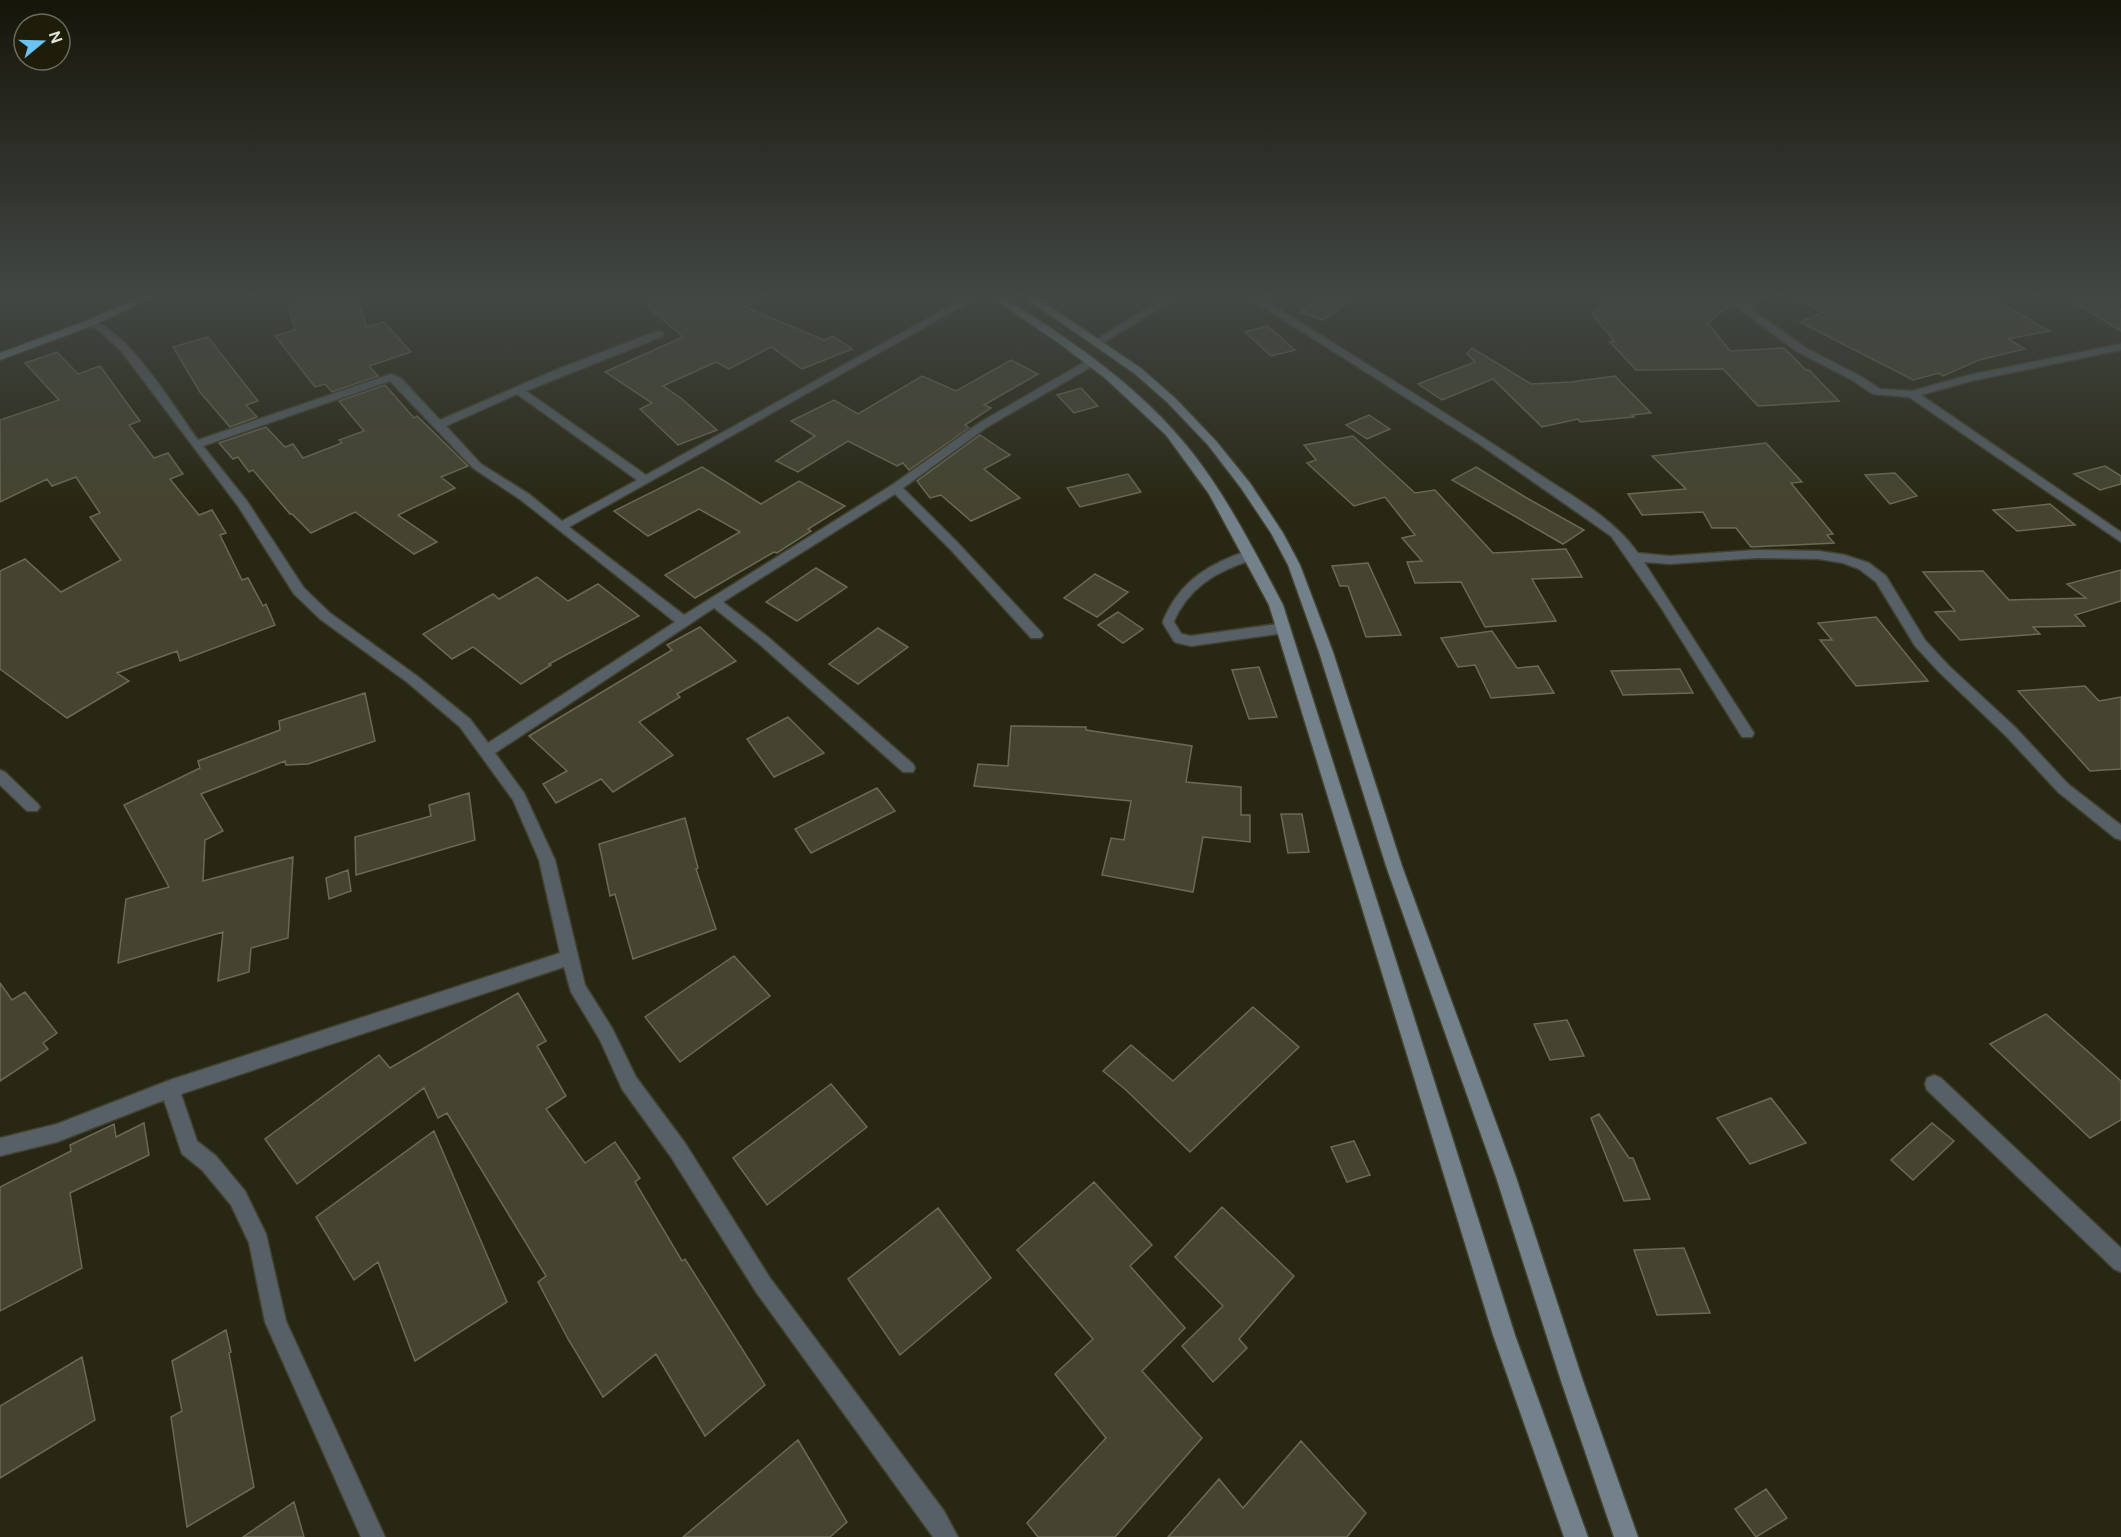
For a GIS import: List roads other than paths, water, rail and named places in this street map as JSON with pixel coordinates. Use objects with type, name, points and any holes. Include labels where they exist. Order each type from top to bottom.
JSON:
[{"type":"main road","points":[[1098,367],[1141,404],[1178,442],[1223,507],[1276,605],[1504,1335],[1575,1537]]},
{"type":"main road","points":[[1133,367],[1172,401],[1212,443],[1246,486],[1294,565],[1326,652],[1394,866],[1506,1177],[1572,1381],[1626,1537]]},
{"type":"street","points":[[138,367],[243,504],[299,591],[325,616],[412,679],[465,723],[519,797],[547,860],[577,987],[606,1034],[629,1083],[678,1150],[763,1285],[936,1519],[946,1537]]},
{"type":"street","points":[[438,425],[577,367]]},
{"type":"street","points":[[561,527],[848,367]]},
{"type":"street","points":[[485,752],[714,602],[896,488],[983,425],[1084,367]]},
{"type":"street","points":[[1365,367],[1588,512],[1615,533],[1634,557],[1747,733]]},
{"type":"street","points":[[1831,367],[1877,393],[1912,394],[1969,378],[2024,367]]},
{"type":"street","points":[[196,445],[391,377],[397,380],[477,466],[525,497],[684,622]]},
{"type":"street","points":[[518,390],[644,479]]},
{"type":"street","points":[[1912,394],[2121,538]]},
{"type":"street","points":[[896,488],[954,546],[1036,635]]},
{"type":"street","points":[[1634,557],[1670,560],[1757,554],[1819,555],[1845,559],[1864,566],[1881,579],[1920,643],[1944,669],[2011,732],[2063,788],[2121,834]]},
{"type":"street","points":[[714,602],[763,640],[908,768]]},
{"type":"street","points":[[0,776],[32,807]]},
{"type":"street","points":[[0,1147],[57,1133],[170,1089],[571,957]]},
{"type":"street","points":[[1934,1084],[2121,1262]]},
{"type":"street","points":[[170,1089],[189,1147],[209,1162],[238,1198],[259,1241],[276,1322],[374,1537]]},
{"type":"lane","points":[[1251,555],[1221,564],[1196,581],[1174,605],[1168,622],[1178,638],[1191,641],[1284,628]]}]
